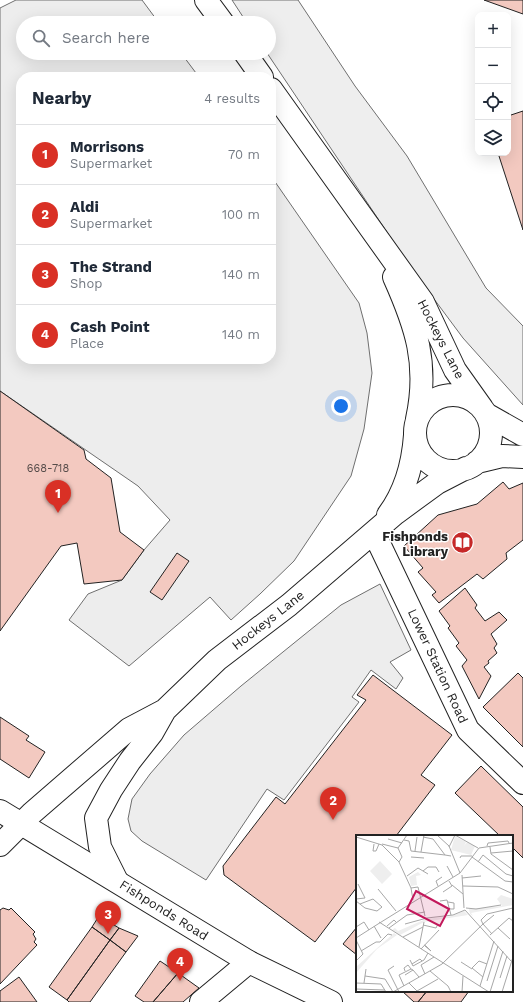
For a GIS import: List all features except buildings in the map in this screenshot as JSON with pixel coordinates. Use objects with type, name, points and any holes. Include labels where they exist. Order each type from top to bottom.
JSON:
[{"type":"street","points":[[206,0],[218,16]]},
{"type":"street","points":[[250,60],[258,72]]},
{"type":"street","name":"Hockeys Lane","points":[[0,845],[21,823],[129,730],[164,710],[217,660],[289,605],[396,513],[426,490],[471,465],[486,452],[490,440],[490,426],[484,411],[455,370],[423,302],[276,96]]},
{"type":"street","name":"Hockeys Lane","points":[[372,230],[404,300],[416,334],[423,383],[413,456],[403,487],[392,509],[374,533]]},
{"type":"street","name":"Hockeys Lane","points":[[484,411],[466,397],[446,395],[427,405],[416,428],[421,453],[435,466],[448,470],[502,456],[523,458]]},
{"type":"street","points":[[484,411],[523,435]]},
{"type":"street","name":"Lower Station Road","points":[[374,533],[468,730],[523,783]]},
{"type":"street","name":"Hockeys Lane","points":[[118,881],[100,847],[96,818],[111,790],[130,761],[152,733],[164,710]]},
{"type":"street","name":"Fishponds Road","points":[[0,811],[118,881],[164,912],[249,962],[330,1002]]},
{"type":"street","points":[[201,1002],[249,962]]},
{"type":"shaded area","points":[[16,0],[142,0],[154,16],[16,16],[16,60],[186,60],[195,72],[16,72],[16,364],[276,364],[276,183],[359,303],[367,333],[372,373],[364,429],[351,476],[294,561],[231,620],[210,597],[129,666],[69,620],[88,594],[122,580],[144,550],[170,520],[138,486],[0,391],[0,8]]},
{"type":"shaded area","points":[[232,0],[298,0],[355,86],[407,156],[486,288],[523,326],[523,405],[463,338],[411,268],[272,60],[276,60],[276,16],[242,16]]},
{"type":"shaded area","points":[[380,584],[411,650],[390,662],[403,678],[396,689],[371,670],[352,697],[359,702],[284,800],[267,789],[206,880],[142,841],[131,831],[128,819],[132,799],[150,774],[184,735],[241,686],[341,605]]},
{"type":"place","name":"Morrisons","points":[[58,513]]},
{"type":"place","name":"Fishponds Library","points":[[463,543]]},
{"type":"place","name":"Aldi","points":[[333,820]]},
{"type":"place","name":"The Strand","points":[[108,934]]},
{"type":"place","name":"Cash Point","points":[[180,981]]}]
